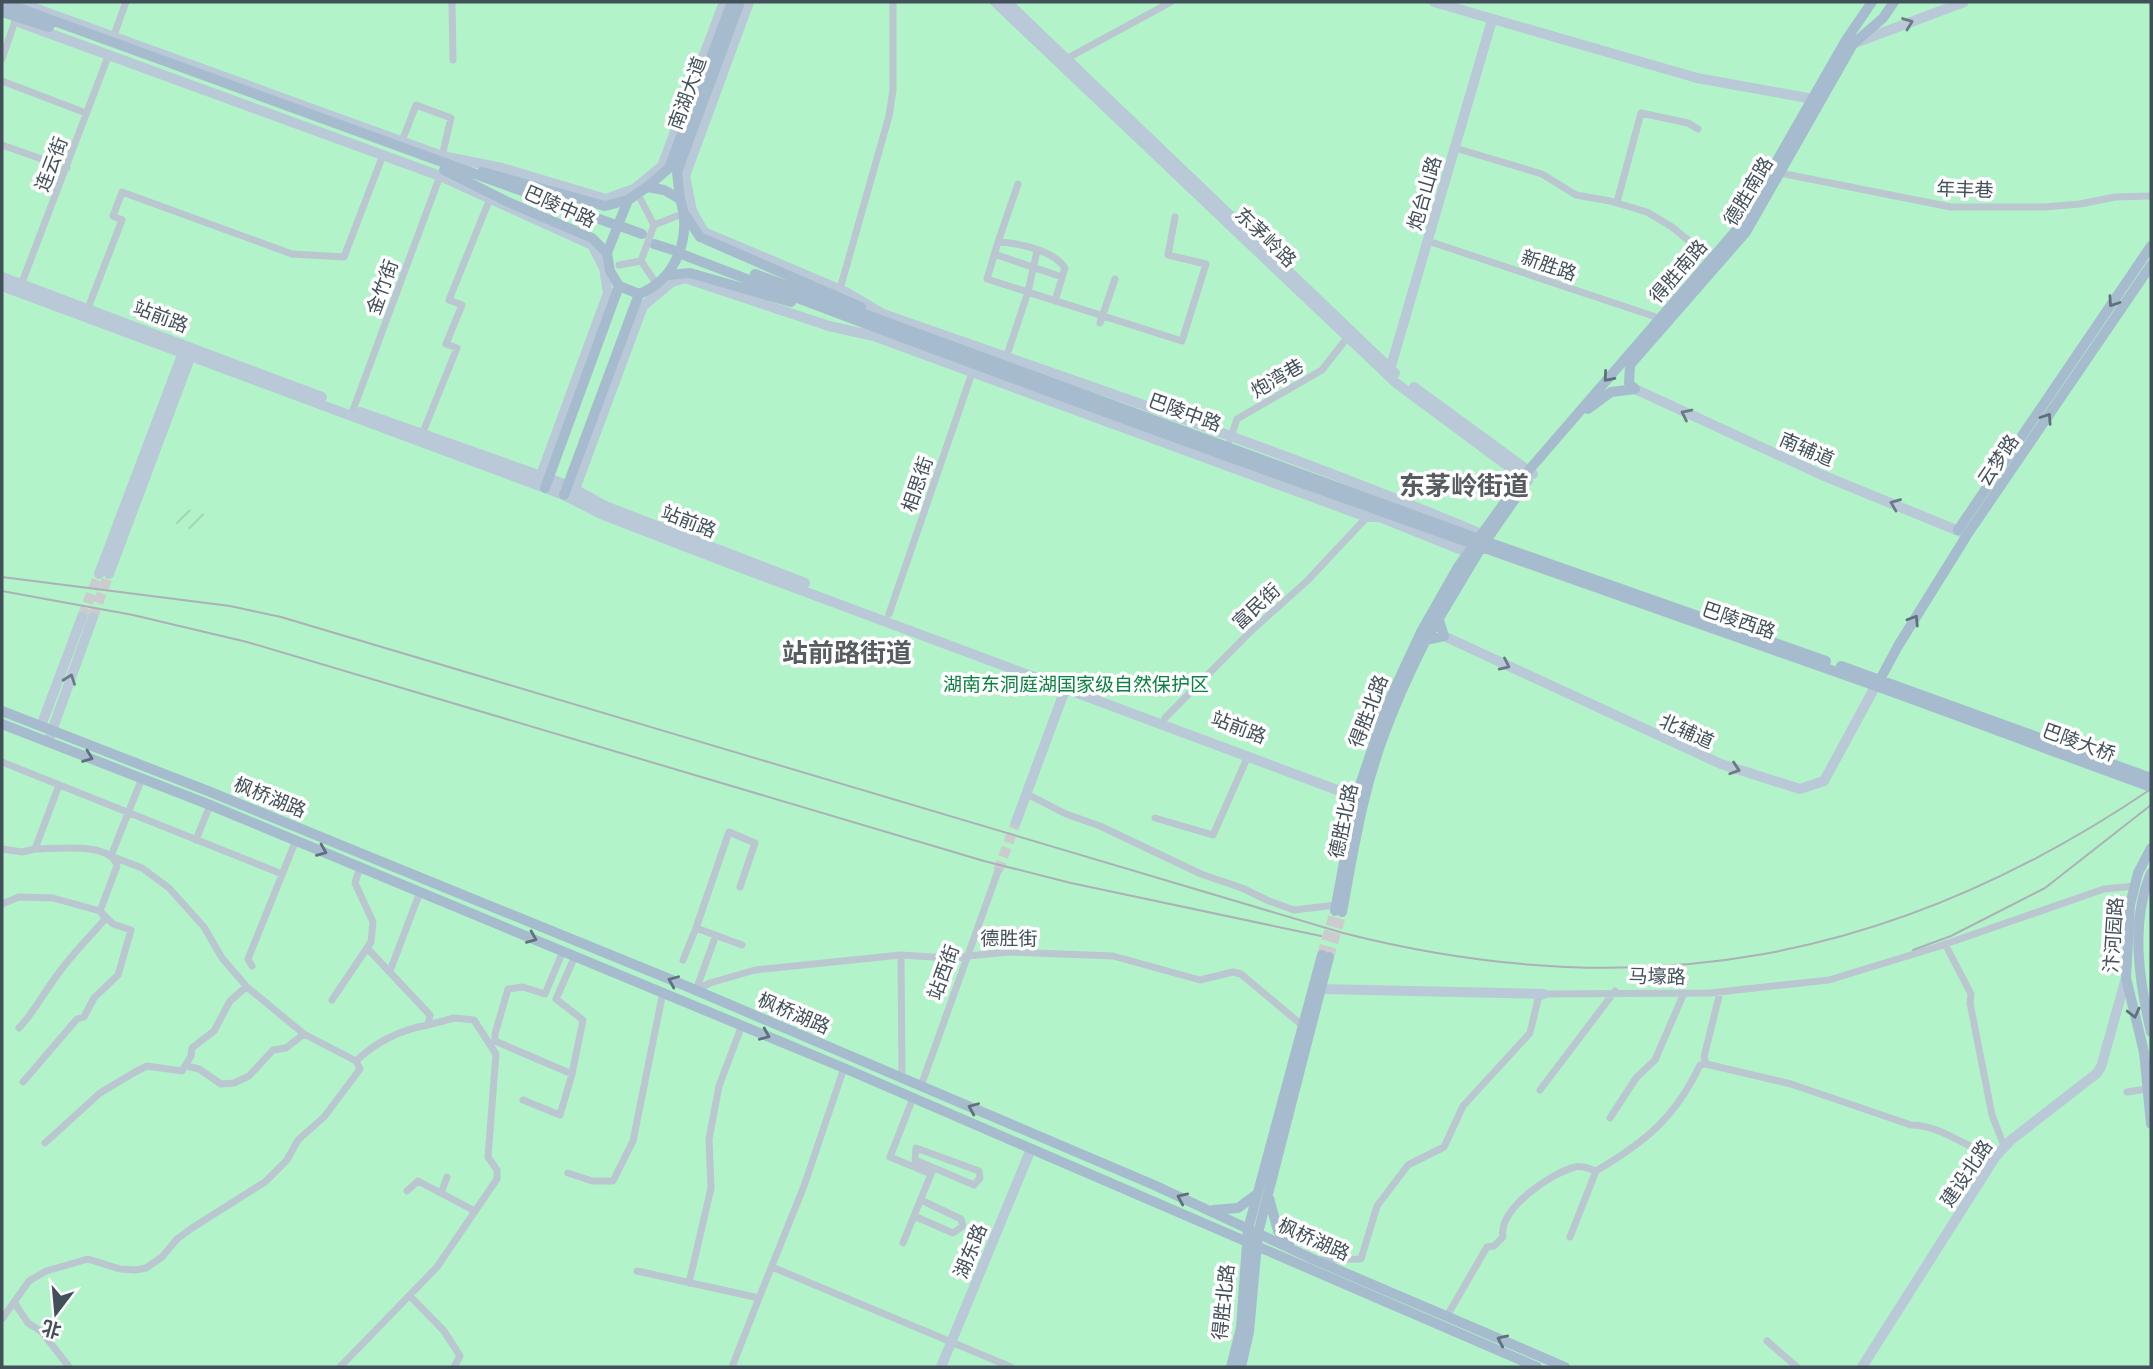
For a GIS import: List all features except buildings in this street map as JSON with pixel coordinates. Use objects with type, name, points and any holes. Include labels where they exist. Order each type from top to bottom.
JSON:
[{"type":"main road","name":"巴陵中路","points":[[2,2],[442,166],[508,202],[592,238],[607,253],[610,271],[620,286]]},
{"type":"main road","points":[[18,2],[402,141],[442,166],[489,201],[592,245],[600,257],[608,279],[608,293],[545,480]]},
{"type":"main road","points":[[2,14],[383,155],[442,166],[502,167],[606,199],[634,189],[663,166],[724,2]]},
{"type":"main road","name":"南湖大道","points":[[680,198],[677,172],[724,34],[732,2]]},
{"type":"main road","name":"南湖大道","points":[[724,34],[740,2]]},
{"type":"main road","points":[[749,2],[685,176],[692,211],[704,232],[840,289],[883,314],[1005,360]]},
{"type":"main road","name":"东茅岭路","points":[[995,2],[1348,338],[1389,372],[1528,475]]},
{"type":"main road","name":"东茅岭路","points":[[1007,2],[1389,372]]},
{"type":"main road","points":[[1434,2],[1698,78],[1813,99]]},
{"type":"main road","name":"得胜南路","points":[[1426,640],[1477,543],[1528,475],[1659,318],[1740,227],[1872,2]]},
{"type":"main road","name":"德胜南路","points":[[1635,389],[1629,383],[1630,365],[1746,232],[1853,44],[1883,18],[1894,2]]},
{"type":"main road","points":[[1853,44],[1964,2]]},
{"type":"main road","name":"巴陵中路","points":[[2,14],[97,42],[641,237]]},
{"type":"main road","name":"炮台山路","points":[[1389,372],[1492,20]]},
{"type":"main road","name":"巴陵中路","points":[[442,166],[514,178],[605,206],[628,200],[669,168],[724,34]]},
{"type":"main road","points":[[648,187],[664,190],[680,198]]},
{"type":"main road","name":"巴陵中路","points":[[680,198],[681,216],[700,237],[845,298],[880,325]]},
{"type":"main road","points":[[607,253],[628,200]]},
{"type":"main road","points":[[545,480],[620,286],[639,294],[652,289],[669,275],[679,250],[681,216]]},
{"type":"main road","points":[[655,242],[673,248]]},
{"type":"main road","points":[[1963,533],[2151,246]]},
{"type":"main road","name":"巴陵中路","points":[[685,252],[880,325],[974,368],[1090,406],[1477,543]]},
{"type":"main road","name":"云梦路","points":[[1879,683],[1963,533],[2151,265]]},
{"type":"main road","name":"巴陵中路","points":[[669,275],[690,273],[1005,360],[1229,441],[1477,543]]},
{"type":"main road","name":"站前路","points":[[2,277],[88,308],[188,351],[545,480]]},
{"type":"main road","points":[[569,490],[643,306],[660,290],[679,279],[691,279],[828,326],[874,336],[974,368],[1102,419],[1367,517],[1380,517],[1443,543],[1455,551],[1458,567]]},
{"type":"main road","name":"站前路","points":[[2,286],[353,410],[423,432],[630,516],[1361,795]]},
{"type":"main road","points":[[569,490],[639,294]]},
{"type":"main road","points":[[104,574],[188,351]]},
{"type":"main road","name":"得胜南路","points":[[1528,475],[1597,400],[1611,392],[1635,389]]},
{"type":"main road","name":"南辅道","points":[[1635,389],[1822,475],[1963,533]]},
{"type":"main road","points":[[1090,406],[1102,419]]},
{"type":"main road","points":[[1141,425],[1147,436]]},
{"type":"main road","name":"站前路","points":[[569,490],[601,514],[1361,795]]},
{"type":"main road","points":[[1443,543],[1477,543]]},
{"type":"main road","name":"得胜北路","points":[[1361,795],[1387,705],[1413,647],[1458,567],[1477,543]]},
{"type":"main road","name":"巴陵西路","points":[[1477,543],[1996,726]]},
{"type":"main road","points":[[1413,647],[1426,640],[1444,636],[1438,619],[1437,604]]},
{"type":"main road","points":[[48,741],[47,728],[88,617]]},
{"type":"main road","name":"北辅道","points":[[1444,636],[1682,748],[1800,789],[1814,787],[1824,781],[1879,683]]},
{"type":"main road","name":"德胜北路","points":[[1338,909],[1361,795],[1394,708],[1426,640]]},
{"type":"main road","points":[[1016,822],[1066,687]]},
{"type":"main road","name":"枫桥湖路","points":[[2,711],[696,990],[1208,1210],[1253,1237],[1292,1248],[1564,1367]]},
{"type":"main road","name":"枫桥湖路","points":[[2,724],[211,805],[742,1025],[1031,1149],[1253,1237],[1537,1367]]},
{"type":"main road","name":"巴陵大桥","points":[[1996,726],[2151,778]]},
{"type":"main road","name":"巴陵大桥","points":[[1996,726],[2151,786]]},
{"type":"main road","name":"汴河园路","points":[[2151,848],[2138,873],[2130,905],[2126,978],[2144,1052],[2151,1124]]},
{"type":"main road","name":"汴河园路","points":[[2150,877],[2142,904],[2139,979],[2151,1032]]},
{"type":"main road","points":[[1253,1237],[1263,1194],[1303,1026],[1326,956],[1321,989],[1263,1194],[1278,1231],[1292,1248]]},
{"type":"main road","name":"建设北路","points":[[1862,1367],[1996,1156],[2004,1146],[2101,1067],[2126,978]]},
{"type":"main road","points":[[1321,989],[1544,993]]},
{"type":"main road","name":"湖东路","points":[[941,1367],[1031,1149]]},
{"type":"main road","points":[[1208,1210],[1238,1208],[1263,1194]]},
{"type":"main road","name":"得胜北路","points":[[1231,1367],[1241,1328],[1253,1237]]},
{"type":"main road","name":"得胜北路","points":[[1241,1367],[1249,1332],[1253,1237]]},
{"type":"street","points":[[114,35],[126,2]]},
{"type":"street","points":[[452,2],[453,61]]},
{"type":"street","points":[[840,289],[890,116],[893,90],[893,2]]},
{"type":"street","points":[[1066,59],[1171,2]]},
{"type":"street","points":[[2,59],[15,21]]},
{"type":"street","name":"连云街","points":[[21,285],[108,54]]},
{"type":"street","points":[[2,81],[86,113]]},
{"type":"street","name":"金竹街","points":[[353,410],[442,166],[450,118],[416,105],[402,141]]},
{"type":"street","points":[[1617,202],[1642,113],[1688,123],[1698,129]]},
{"type":"street","points":[[2,145],[67,168]]},
{"type":"street","points":[[1455,148],[1542,174],[1576,195],[1617,202],[1647,212],[1672,227],[1711,259]]},
{"type":"street","points":[[88,308],[122,220],[113,216],[122,192],[292,254],[344,257],[383,155]]},
{"type":"street","name":"年丰巷","points":[[1780,173],[1951,207],[2044,206],[2080,204],[2115,197],[2151,196]]},
{"type":"street","points":[[1018,184],[987,279],[1055,300],[1101,319],[1182,341],[1206,264],[1168,255],[1175,218]]},
{"type":"street","points":[[640,261],[654,225],[641,200]]},
{"type":"street","points":[[423,432],[457,348],[446,344],[462,305],[449,300],[489,201]]},
{"type":"street","points":[[654,225],[681,216]]},
{"type":"street","name":"新胜路","points":[[1428,241],[1659,318]]},
{"type":"street","points":[[998,242],[1058,258],[1065,268],[1055,300]]},
{"type":"street","points":[[1005,360],[1028,292],[1037,251]]},
{"type":"street","points":[[994,254],[1062,277]]},
{"type":"street","points":[[619,265],[640,261]]},
{"type":"street","points":[[640,261],[654,280]]},
{"type":"street","points":[[1101,319],[1115,279]]},
{"type":"street","name":"炮湾巷","points":[[1229,441],[1237,419],[1322,370],[1348,338]]},
{"type":"street","name":"相思街","points":[[889,614],[974,368]]},
{"type":"street","name":"富民街","points":[[1165,718],[1249,633],[1307,581],[1367,517]]},
{"type":"street","points":[[1155,818],[1213,835],[1249,755]]},
{"type":"street","points":[[2,762],[282,874]]},
{"type":"street","points":[[111,856],[142,778]]},
{"type":"street","points":[[35,849],[59,785]]},
{"type":"street","points":[[1027,794],[1066,814],[1100,826],[1269,901],[1294,910],[1338,909]]},
{"type":"street","points":[[196,840],[211,805]]},
{"type":"street","points":[[683,960],[729,832],[755,843],[740,887]]},
{"type":"street","points":[[252,966],[248,959],[296,840]]},
{"type":"street","points":[[2,849],[22,852],[62,849],[70,845],[142,868],[169,888],[204,927],[222,958],[246,987],[304,1034],[356,1061],[360,1069],[324,1117],[298,1140],[287,1160],[265,1182],[184,1233],[162,1257],[145,1268],[136,1270],[120,1269],[88,1259],[74,1262],[29,1281],[2,1319]]},
{"type":"street","points":[[19,1028],[43,1000],[82,942],[104,919],[100,911],[117,866],[111,856]]},
{"type":"street","points":[[332,1000],[368,949],[373,922],[355,883],[360,867]]},
{"type":"street","name":"站西街","points":[[921,1086],[999,871]]},
{"type":"street","name":"马壕路","points":[[1544,993],[1720,992],[1829,980],[1945,944],[2104,889],[2135,886]]},
{"type":"street","points":[[390,971],[420,892]]},
{"type":"street","points":[[2,904],[19,897],[53,898],[100,911],[113,924],[131,930],[118,975],[94,998],[84,1017],[77,1019],[23,1082]]},
{"type":"street","points":[[696,928],[742,945]]},
{"type":"street","points":[[696,990],[716,935]]},
{"type":"street","points":[[1945,944],[1971,994],[1969,1003],[1992,1115],[2004,1146]]},
{"type":"street","points":[[368,949],[430,1015],[428,1025]]},
{"type":"street","points":[[545,993],[563,951]]},
{"type":"street","name":"德胜街","points":[[696,990],[710,983],[755,971],[901,955],[948,958],[968,954],[1055,953],[1113,956],[1200,980],[1233,972],[1241,974],[1303,1026]]},
{"type":"street","points":[[901,955],[902,1077]]},
{"type":"street","points":[[558,1000],[575,956]]},
{"type":"street","points":[[45,1143],[108,1087],[147,1066],[182,1071],[187,1066],[192,1048],[214,1031],[230,1001],[246,987]]},
{"type":"street","points":[[523,1100],[560,1115],[572,1074],[583,1020],[545,993],[523,987],[508,989],[495,1041],[572,1074]]},
{"type":"street","points":[[1539,1090],[1615,991]]},
{"type":"street","points":[[568,1173],[592,1181],[613,1181],[633,1141],[663,992]]},
{"type":"street","points":[[1706,1064],[1704,1057],[1720,992]]},
{"type":"street","points":[[1315,1260],[1361,1259],[1377,1206],[1408,1165],[1444,1147],[1463,1106],[1530,1033],[1538,999],[1544,993]]},
{"type":"street","points":[[1610,1118],[1636,1078],[1655,1060],[1684,993]]},
{"type":"street","points":[[340,1367],[437,1267],[497,1179],[497,1170],[488,1157],[496,1054],[474,1020],[454,1018],[384,1038],[356,1061]]},
{"type":"street","points":[[689,1283],[711,1188],[709,1139],[719,1086],[742,1025]]},
{"type":"street","points":[[187,1066],[199,1069],[221,1084],[234,1083],[250,1076],[272,1050],[286,1048],[304,1034]]},
{"type":"street","points":[[1570,1237],[1596,1171],[1647,1139],[1677,1105],[1700,1065],[1706,1064],[1791,1084],[1911,1125],[1924,1125],[1977,1152],[1996,1156]]},
{"type":"street","points":[[732,1367],[772,1267],[844,1068]]},
{"type":"street","points":[[2127,1092],[2147,1089]]},
{"type":"street","points":[[913,1098],[890,1157],[974,1185],[980,1178],[979,1171],[916,1148],[915,1160],[933,1171]]},
{"type":"street","points":[[1447,1316],[1487,1247],[1494,1246],[1503,1237],[1502,1231],[1518,1202],[1529,1192],[1576,1166],[1596,1171]]},
{"type":"street","points":[[903,1243],[933,1171]]},
{"type":"street","points":[[441,1194],[447,1177]]},
{"type":"street","points":[[407,1191],[418,1181],[475,1211]]},
{"type":"street","points":[[914,1216],[953,1233],[963,1226],[961,1219],[921,1200]]},
{"type":"street","points":[[772,1267],[1011,1367]]},
{"type":"street","points":[[637,1271],[759,1298]]},
{"type":"street","points":[[410,1296],[444,1331],[460,1356],[454,1367]]},
{"type":"street","points":[[14,1301],[28,1323],[42,1332],[69,1367]]},
{"type":"street","points":[[1766,1341],[1797,1367]]},
{"type":"green space","name":"湖南东洞庭湖国家级自然保护区","points":[[2,2],[2151,2],[2151,1367],[2,1367]]},
{"type":"green space","points":[[182,507],[207,515],[201,533],[176,524]]},
{"type":"tunnel","points":[[82,617],[99,574]]},
{"type":"tunnel","points":[[93,617],[109,574]]},
{"type":"tunnel","points":[[998,871],[1016,822]]},
{"type":"tunnel","points":[[1322,955],[1335,911]]},
{"type":"tunnel","points":[[1329,957],[1342,912]]},
{"type":"railway","points":[[2,577],[230,606],[281,617],[1343,933],[1453,956],[1560,967],[1663,966],[1764,954],[1863,930],[1960,895],[2056,848],[2151,789]]},
{"type":"railway","points":[[2,591],[133,615],[247,642],[984,861],[1071,883],[1321,936]]},
{"type":"railway","points":[[1913,950],[1951,936],[2045,888],[2151,805]]},
{"type":"district","name":"东茅岭街道","points":[[1464,486]]},
{"type":"district","name":"站前路街道","points":[[847,653]]}]
